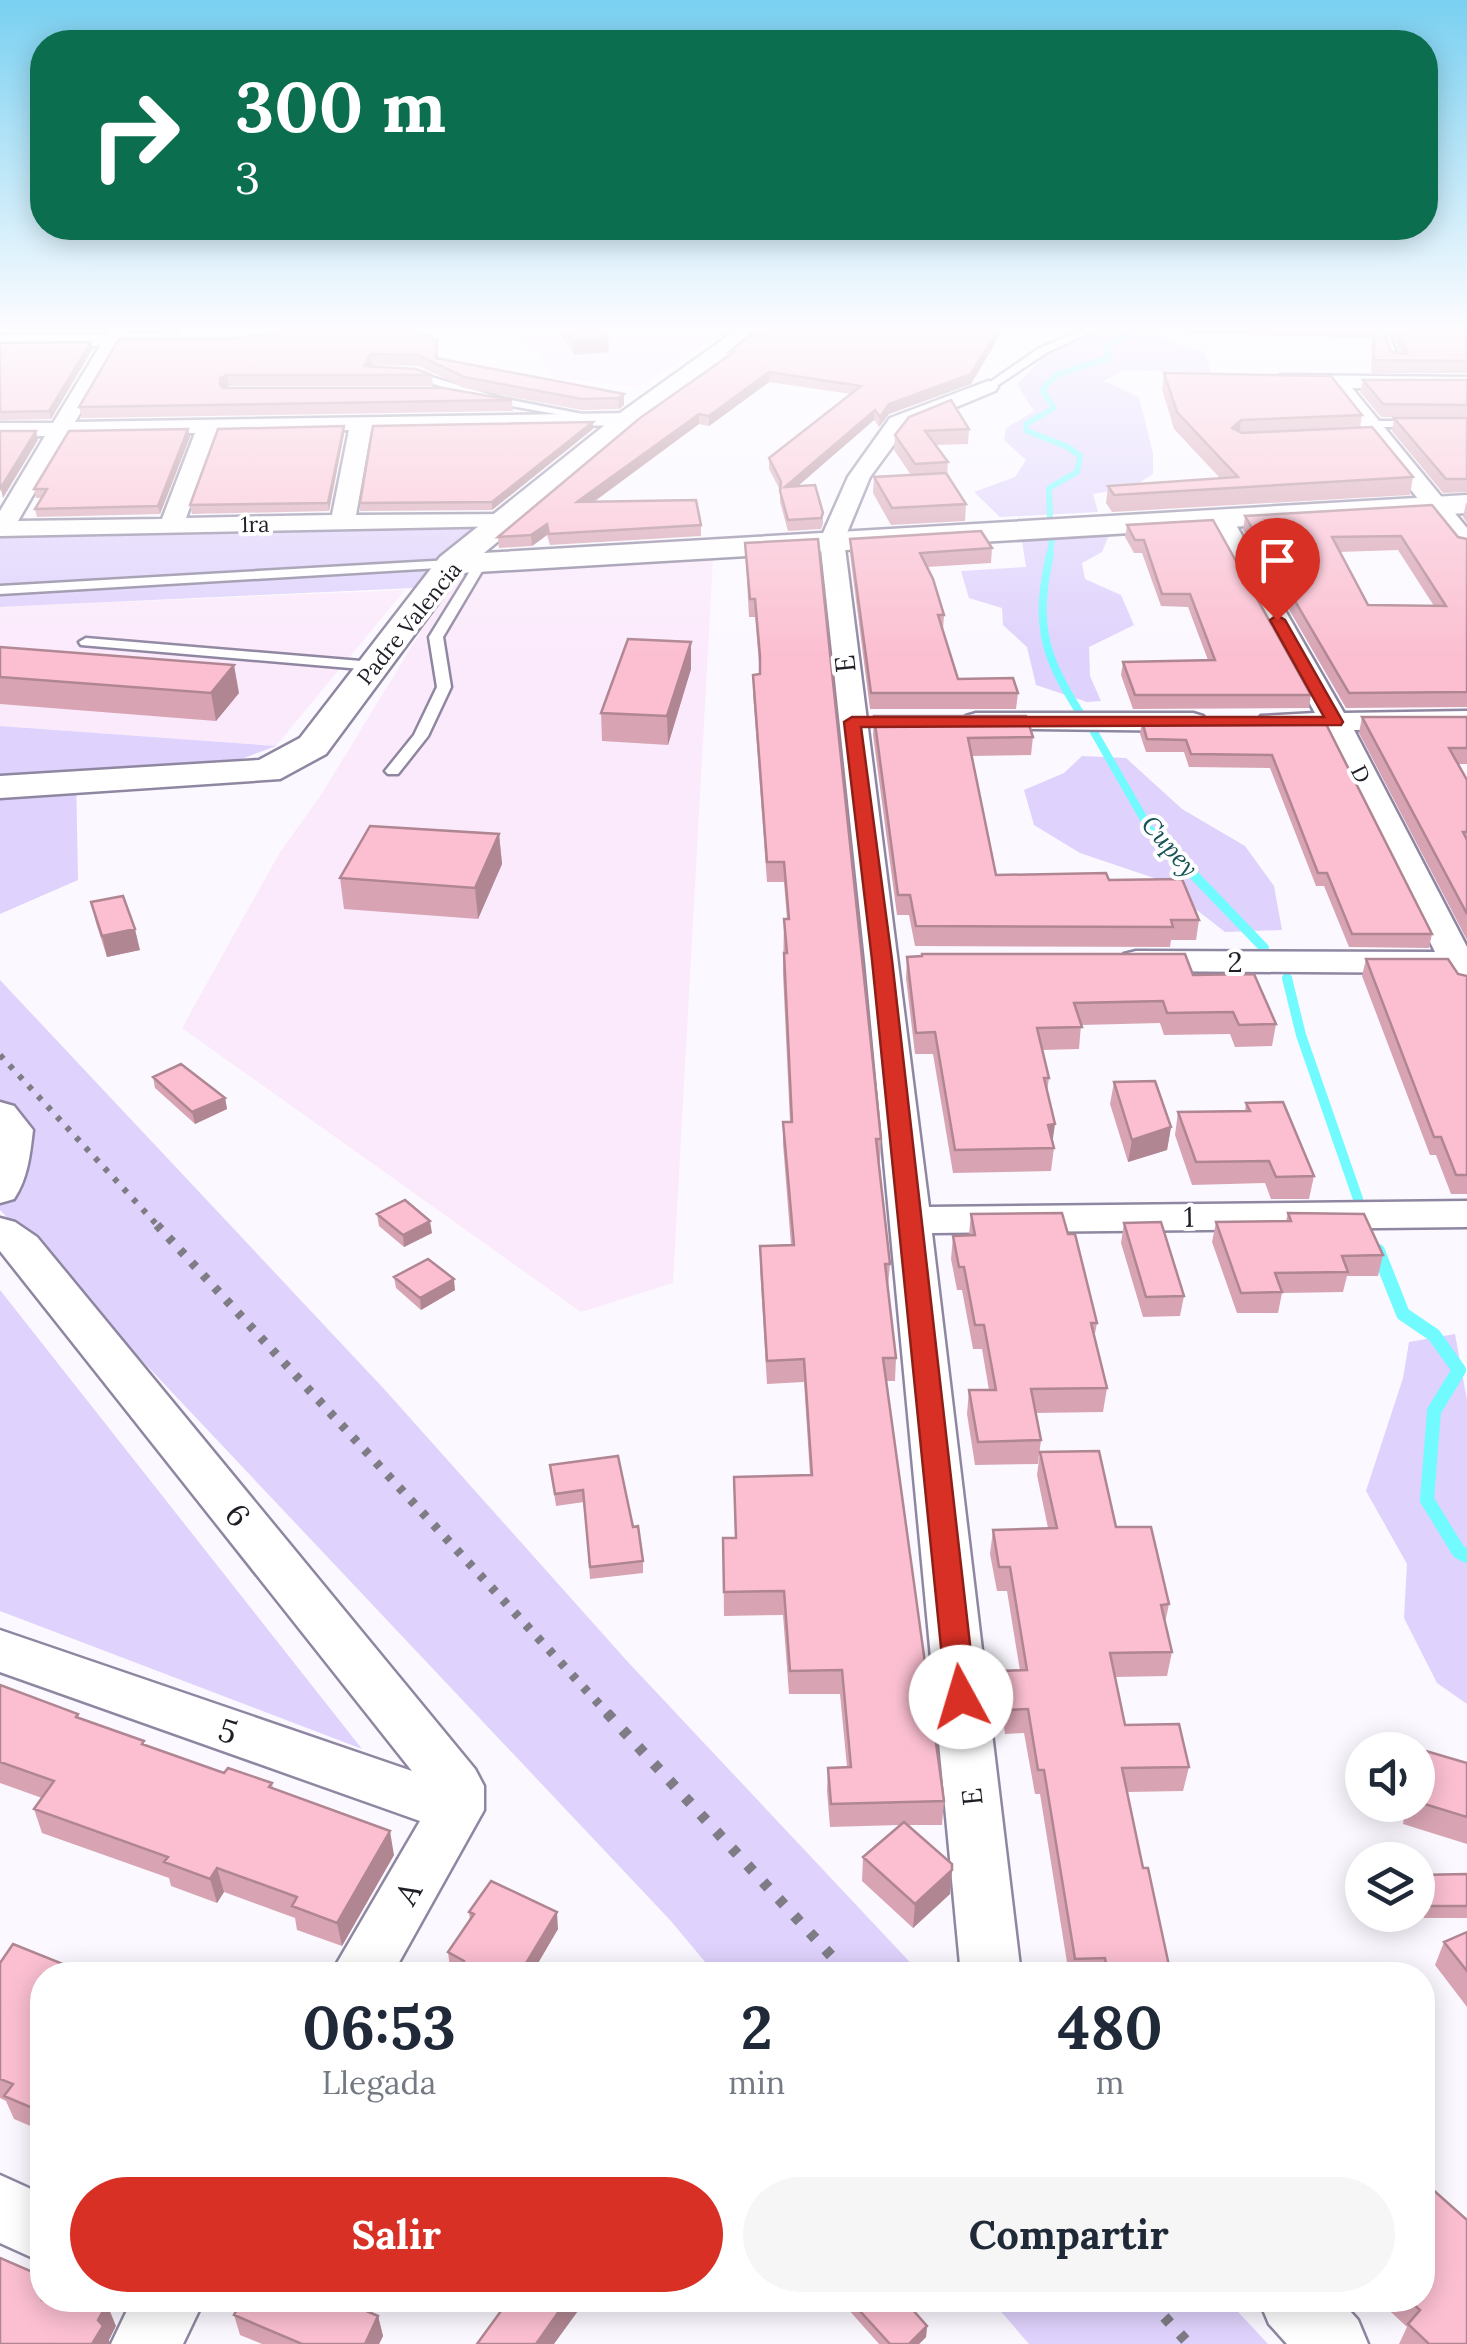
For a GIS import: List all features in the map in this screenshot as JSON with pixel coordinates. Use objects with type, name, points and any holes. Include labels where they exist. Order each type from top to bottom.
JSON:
[{"type":"street","points":[[1,528],[54,437]]},
{"type":"street","points":[[171,526],[205,437]]},
{"type":"street","points":[[343,522],[358,437]]},
{"type":"street","name":"Padre Valencia","points":[[0,787],[267,771],[313,746],[373,666],[483,545],[600,437]]},
{"type":"street","name":"E","points":[[887,437],[859,476],[832,540],[871,722],[882,960],[990,1962]]},
{"type":"street","points":[[1373,437],[1467,544]]},
{"type":"street","points":[[483,545],[520,559],[1467,504]]},
{"type":"street","name":"D","points":[[1220,518],[1335,722],[1464,969]]},
{"type":"street","name":"1ra","points":[[1,528],[343,522],[483,545]]},
{"type":"street","points":[[948,722],[1467,720]]},
{"type":"street","points":[[882,960],[922,960]]},
{"type":"street","name":"2","points":[[1100,961],[1464,969]]},
{"type":"street","points":[[0,1114],[14,1130],[9,1167],[0,1190]]},
{"type":"street","name":"1","points":[[910,1220],[1467,1214]]},
{"type":"street","name":"6","points":[[0,1231],[22,1247],[456,1786],[456,1810]]},
{"type":"street","name":"5","points":[[0,1652],[456,1810]]},
{"type":"street","name":"A","points":[[368,1962],[456,1810]]},
{"type":"street","points":[[0,2208],[30,2223]]},
{"type":"street","points":[[145,2344],[163,2312]]},
{"type":"street","points":[[1304,2312],[1334,2344]]},
{"type":"lane","points":[[0,590],[483,545]]},
{"type":"lane","points":[[392,772],[421,736],[444,687],[436,637],[483,545]]},
{"type":"lane","points":[[86,642],[373,666]]},
{"type":"shaded area","points":[[1149,437],[1153,474],[1133,487],[1093,494],[1098,512],[1000,517],[974,492],[1015,477],[1026,460],[1004,440]]},
{"type":"shaded area","points":[[483,525],[413,588],[0,607],[0,535]]},
{"type":"shaded area","points":[[1109,535],[1102,552],[1082,563],[1085,579],[1121,595],[1134,625],[1089,647],[1090,676],[1101,701],[1087,702],[1036,685],[1027,647],[1003,625],[1002,608],[969,598],[961,571],[1026,567],[1022,541]]},
{"type":"shaded area","points":[[713,559],[673,1283],[581,1312],[182,1028],[280,852],[321,795],[459,569]]},
{"type":"shaded area","points":[[405,590],[276,746],[0,726],[0,607]]},
{"type":"shaded area","points":[[0,726],[276,746],[231,763],[76,773],[78,880],[0,914]]},
{"type":"shaded area","points":[[1082,756],[1126,758],[1182,809],[1245,846],[1274,886],[1282,930],[1225,932],[1157,879],[1080,853],[1034,825],[1024,790],[1064,773]]},
{"type":"shaded area","points":[[0,980],[385,1390],[627,1661],[910,1962],[705,1962],[670,1920],[0,1210]]},
{"type":"shaded area","points":[[0,1290],[362,1749],[0,1611]]},
{"type":"shaded area","points":[[1455,1334],[1467,1400],[1467,1704],[1437,1683],[1404,1618],[1407,1564],[1366,1491],[1403,1378],[1409,1342]]},
{"type":"shaded area","points":[[1001,2312],[1238,2312],[1268,2344],[1029,2344]]},
{"type":"building","points":[[0,437],[32,437],[0,489]]},
{"type":"building","points":[[65,437],[185,437],[158,506],[35,509],[47,489],[34,489]]},
{"type":"building","points":[[215,437],[342,437],[328,503],[190,505]]},
{"type":"building","points":[[371,437],[574,437],[492,502],[360,503]]},
{"type":"building","points":[[617,437],[667,437],[577,502],[696,500],[701,525],[549,534],[547,524],[531,535],[498,537]]},
{"type":"building","points":[[795,437],[843,437],[785,487],[815,485],[821,518],[788,520],[781,482],[769,458]]},
{"type":"building","points":[[897,437],[930,437],[948,462],[915,464]]},
{"type":"building","points":[[1201,437],[1381,437],[1413,477],[1114,495],[1108,486],[1238,477]]},
{"type":"building","points":[[1411,437],[1467,437],[1467,479],[1446,479]]},
{"type":"building","points":[[946,473],[966,504],[892,508],[874,477]]},
{"type":"building","points":[[1432,505],[1458,537],[1467,539],[1467,692],[1349,693],[1245,516]],"holes":[[[1401,536],[1446,606],[1368,605],[1332,537]]]},
{"type":"building","points":[[1213,520],[1311,695],[1135,695],[1123,662],[1215,660],[1190,594],[1162,594],[1144,540],[1135,540],[1127,525]]},
{"type":"building","points":[[981,531],[992,548],[920,553],[944,615],[938,615],[958,679],[1013,678],[1018,693],[871,693],[850,539]]},
{"type":"building","points":[[818,539],[881,1139],[876,1139],[896,1358],[883,1358],[944,1801],[831,1804],[828,1768],[851,1767],[842,1670],[790,1671],[784,1591],[724,1592],[723,1538],[736,1538],[734,1477],[812,1475],[804,1359],[767,1361],[760,1246],[794,1245],[783,1122],[792,1122],[784,953],[784,919],[789,919],[784,862],[767,862],[753,675],[760,674],[760,656],[745,543]]},
{"type":"building","points":[[628,639],[691,642],[667,716],[601,713]]},
{"type":"building","points":[[0,647],[234,665],[211,693],[0,677]]},
{"type":"building","points":[[874,716],[1026,716],[1033,737],[968,738],[996,875],[1106,873],[1109,880],[1182,879],[1199,920],[1171,920],[1173,927],[916,926],[910,895],[898,895]]},
{"type":"building","points":[[1362,717],[1467,717],[1467,748],[1449,748],[1467,780],[1467,832],[1463,832],[1467,840],[1467,914]]},
{"type":"building","points":[[1324,720],[1432,934],[1352,934],[1327,873],[1318,873],[1272,755],[1191,754],[1186,740],[1147,739],[1142,721]]},
{"type":"building","points":[[370,826],[499,834],[475,888],[340,878]]},
{"type":"building","points":[[123,896],[135,929],[102,936],[91,902]]},
{"type":"building","points":[[1185,954],[1193,975],[1254,974],[1276,1024],[1239,1025],[1233,1012],[1167,1013],[1163,1001],[1074,1003],[1082,1027],[1037,1028],[1049,1078],[1044,1078],[1055,1124],[1048,1125],[1054,1148],[955,1150],[935,1032],[916,1033],[907,957]]},
{"type":"building","points":[[1366,959],[1448,959],[1458,974],[1467,976],[1467,1175],[1456,1175],[1441,1137],[1434,1137]]},
{"type":"building","points":[[181,1064],[225,1098],[192,1112],[153,1077]]},
{"type":"building","points":[[1155,1081],[1171,1127],[1132,1140],[1114,1082]]},
{"type":"building","points":[[1283,1102],[1314,1176],[1276,1177],[1269,1161],[1196,1162],[1178,1112],[1250,1111],[1246,1103]]},
{"type":"building","points":[[405,1200],[430,1221],[403,1235],[377,1214]]},
{"type":"building","points":[[1062,1213],[1068,1234],[1075,1234],[1097,1323],[1091,1323],[1107,1388],[1031,1389],[1041,1440],[978,1442],[969,1390],[996,1390],[984,1325],[975,1325],[964,1267],[959,1267],[953,1236],[975,1235],[971,1214]]},
{"type":"building","points":[[1288,1213],[1364,1214],[1383,1255],[1342,1256],[1348,1272],[1275,1273],[1282,1292],[1241,1293],[1216,1222],[1291,1221]]},
{"type":"building","points":[[1161,1222],[1184,1296],[1146,1297],[1124,1223]]},
{"type":"building","points":[[428,1259],[454,1279],[420,1298],[394,1277]]},
{"type":"building","points":[[1099,1451],[1116,1527],[1151,1527],[1169,1604],[1161,1605],[1172,1652],[1110,1653],[1125,1725],[1179,1724],[1189,1767],[1122,1768],[1168,1962],[1075,1959],[1044,1770],[1038,1770],[1028,1709],[1008,1710],[1002,1671],[1027,1670],[1010,1567],[999,1567],[993,1530],[1057,1528],[1040,1452]]},
{"type":"building","points":[[618,1456],[633,1527],[638,1526],[643,1561],[590,1567],[583,1490],[555,1494],[550,1465]]},
{"type":"building","points":[[0,1685],[144,1741],[142,1744],[224,1773],[228,1768],[272,1783],[269,1787],[390,1831],[337,1923],[292,1906],[297,1897],[217,1868],[210,1879],[164,1862],[168,1857],[34,1809],[54,1781],[0,1762]]},
{"type":"building","points":[[1435,1754],[1467,1763],[1467,1817],[1435,1807]]},
{"type":"building","points":[[904,1822],[952,1864],[952,1870],[915,1904],[863,1857]]},
{"type":"building","points":[[1467,1874],[1467,1906],[1435,1906],[1435,1875]]},
{"type":"building","points":[[491,1881],[557,1912],[527,1962],[464,1962],[448,1952],[474,1914],[469,1912]]},
{"type":"building","points":[[1467,1932],[1467,1971],[1444,1942]]},
{"type":"building","points":[[13,1944],[58,1962],[30,1962],[30,2107],[4,2096],[13,2084],[0,2079],[0,1963]]},
{"type":"building","points":[[1435,2192],[1467,2220],[1467,2344],[1429,2344],[1408,2324],[1418,2312],[1435,2312]]},
{"type":"building","points":[[0,2258],[30,2271],[30,2312],[102,2312],[98,2320],[103,2326],[92,2344],[0,2344]]},
{"type":"building","points":[[369,2312],[378,2316],[365,2344],[302,2344],[234,2315]]},
{"type":"building","points":[[500,2312],[559,2312],[536,2344],[477,2344]]},
{"type":"building","points":[[861,2312],[915,2312],[927,2326],[909,2344],[890,2344]]},
{"type":"waterway","name":"Cupey","points":[[1043,437],[1080,456],[1077,472],[1049,488],[1050,521]]},
{"type":"waterway","name":"Cupey","points":[[1049,557],[1053,535]]},
{"type":"waterway","name":"Cupey","points":[[1050,554],[1043,600],[1045,637],[1057,673],[1080,713]]},
{"type":"waterway","name":"Cupey","points":[[1094,732],[1149,828],[1170,850]]},
{"type":"waterway","name":"Cupey","points":[[1167,847],[1264,948]]},
{"type":"waterway","name":"Cupey","points":[[1287,978],[1301,1035],[1358,1199]]},
{"type":"waterway","name":"Cupey","points":[[1378,1251],[1403,1314],[1434,1335],[1459,1370],[1434,1411],[1427,1500],[1459,1552],[1467,1556]]},
{"type":"railway","points":[[0,1055],[160,1228]]},
{"type":"railway","points":[[157,1225],[610,1716]]},
{"type":"railway","points":[[607,1713],[837,1962]]},
{"type":"railway","points":[[1160,2312],[1189,2344]]},
{"type":"route","points":[[961,1697],[882,960],[852,722],[1335,722],[1277,620]]}]
